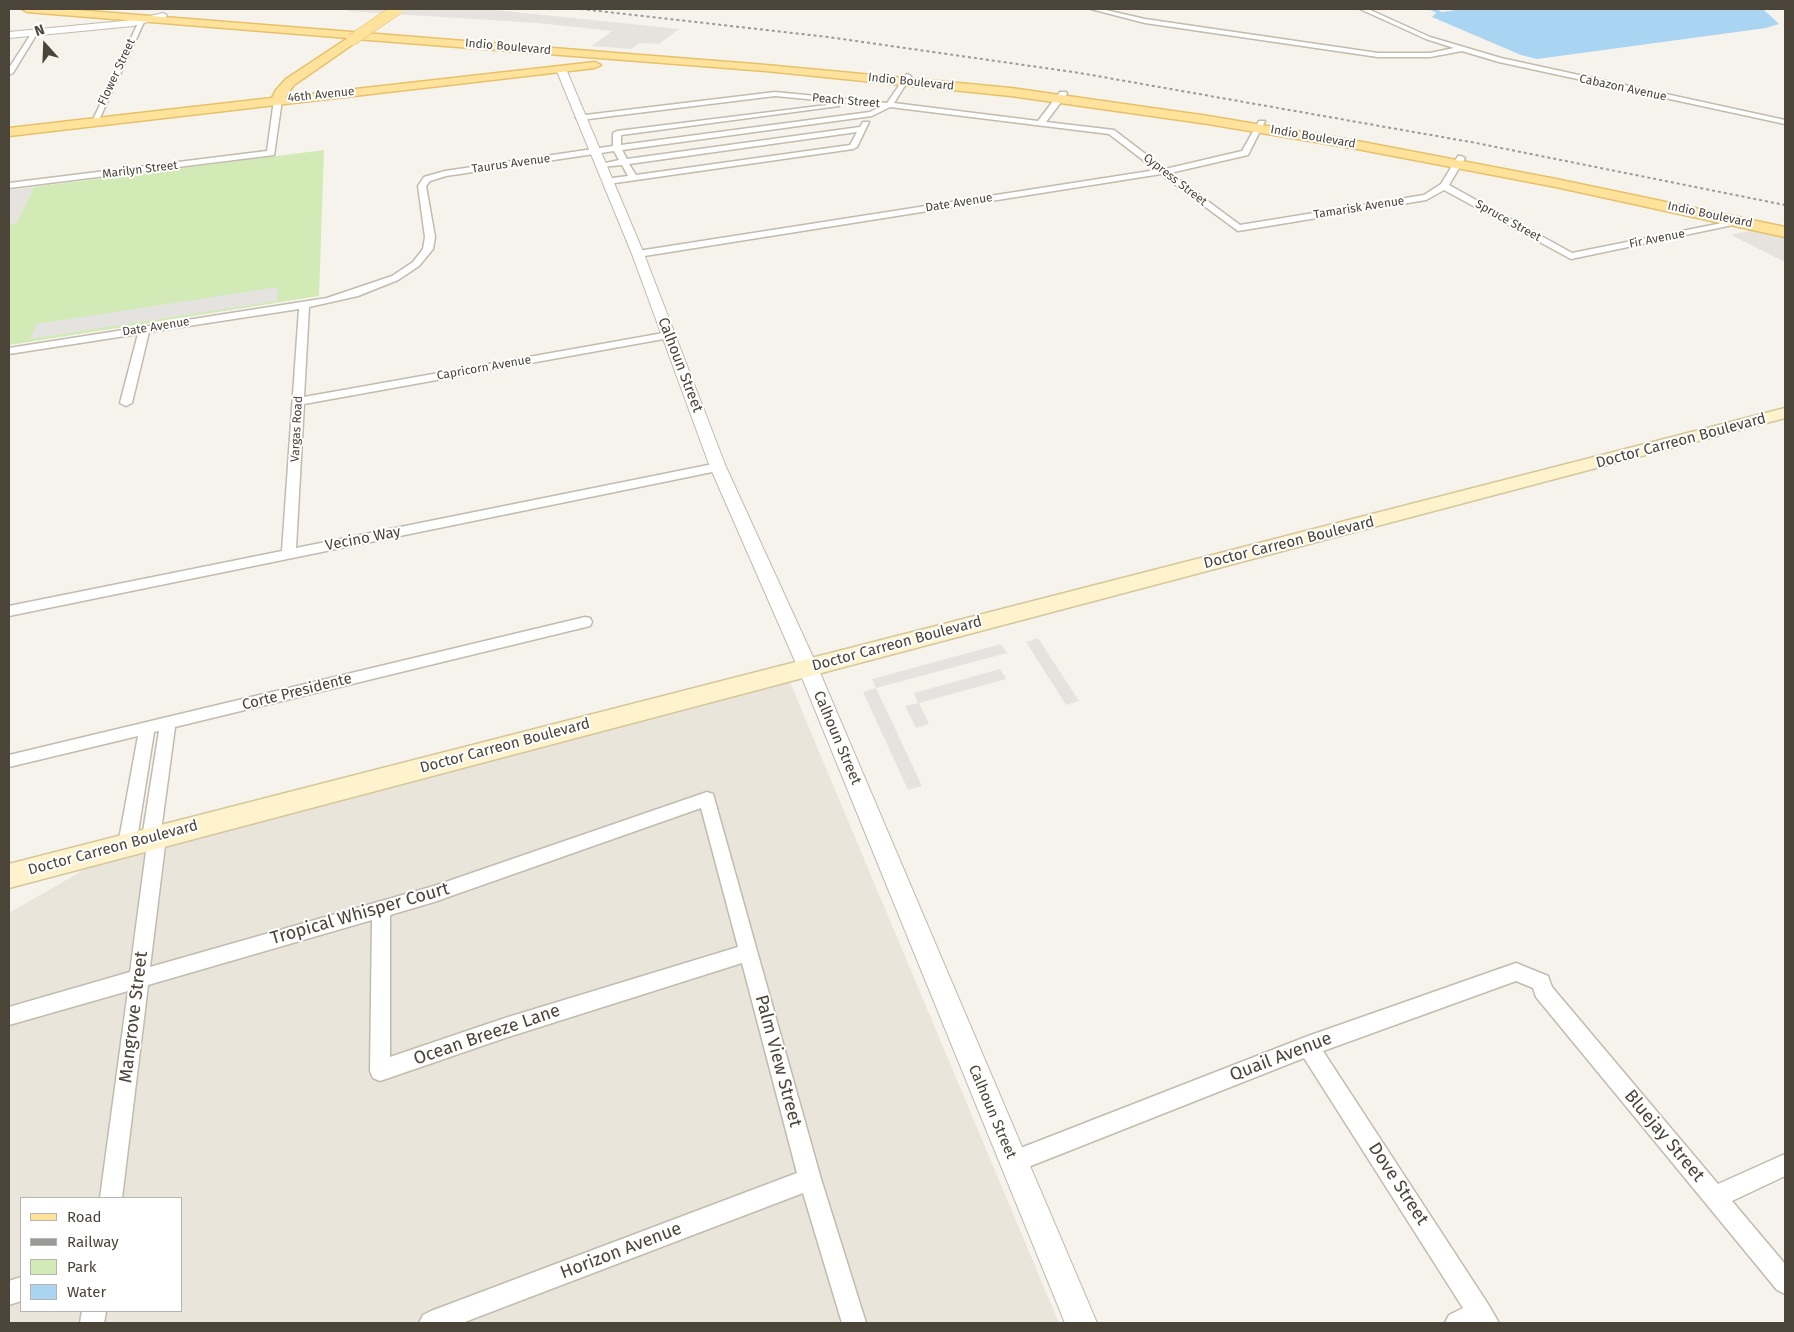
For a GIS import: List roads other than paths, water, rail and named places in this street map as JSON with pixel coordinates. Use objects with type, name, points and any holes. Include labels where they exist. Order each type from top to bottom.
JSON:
[{"type":"main road","name":"Indio Boulevard","points":[[27,9],[120,16],[288,24],[906,78],[1061,96],[1261,125],[1460,160],[1785,224]]},
{"type":"main road","name":"Indio Boulevard","points":[[87,9],[232,25],[626,54]]},
{"type":"main road","points":[[278,100],[280,93],[290,82],[397,9]]},
{"type":"main road","points":[[104,26],[123,20],[120,16]]},
{"type":"main road","points":[[232,25],[288,24]]},
{"type":"main road","name":"46th Avenue","points":[[9,132],[561,69],[604,63],[626,54]]},
{"type":"main road","points":[[290,82],[304,91],[334,94]]},
{"type":"main road","name":"Indio Boulevard","points":[[1460,160],[1785,232]]},
{"type":"main road","name":"Doctor Carreon Boulevard","points":[[9,876],[1785,414]]},
{"type":"street","points":[[1094,9],[1145,21],[1378,55],[1430,55],[1462,49]]},
{"type":"street","name":"Cabazon Avenue","points":[[1363,9],[1428,38],[1530,68],[1785,122]]},
{"type":"street","points":[[9,35],[141,22],[157,17]]},
{"type":"street","name":"Flower Street","points":[[94,122],[141,22]]},
{"type":"street","points":[[9,73],[35,32]]},
{"type":"street","name":"Calhoun Street","points":[[561,69],[638,254],[718,467],[808,668],[1081,1323]]},
{"type":"street","points":[[608,181],[853,147],[872,114],[889,105],[906,78]]},
{"type":"street","name":"Peach Street","points":[[580,118],[775,94],[889,105],[1111,132]]},
{"type":"street","points":[[1040,124],[1061,96]]},
{"type":"street","name":"Marilyn Street","points":[[9,186],[271,153],[278,100]]},
{"type":"street","points":[[633,178],[626,161],[617,148],[618,133],[843,105],[889,105]]},
{"type":"street","name":"Taurus Avenue","points":[[428,179],[445,174],[617,148],[872,114]]},
{"type":"street","name":"Date Avenue","points":[[638,254],[1190,167],[1245,153],[1261,125]]},
{"type":"street","points":[[601,165],[862,129]]},
{"type":"street","name":"Cypress Street","points":[[1111,132],[1238,228]]},
{"type":"street","name":"Tamarisk Avenue","points":[[1238,228],[1426,197],[1444,186],[1460,160]]},
{"type":"street","name":"Date Avenue","points":[[9,351],[328,301],[376,286],[401,274],[422,258],[428,249],[430,241],[422,186],[428,179]]},
{"type":"street","name":"Spruce Street","points":[[1444,186],[1571,256]]},
{"type":"street","name":"Fir Avenue","points":[[1571,256],[1742,222]]},
{"type":"street","name":"Vargas Road","points":[[289,554],[304,304]]},
{"type":"street","points":[[126,403],[145,329]]},
{"type":"street","name":"Capricorn Avenue","points":[[299,402],[669,335]]},
{"type":"street","name":"Vecino Way","points":[[9,611],[718,467]]},
{"type":"street","name":"Corte Presidente","points":[[9,761],[585,622]]},
{"type":"street","name":"Mangrove Street","points":[[111,1197],[168,724]]},
{"type":"street","points":[[127,844],[147,728]]},
{"type":"street","name":"Tropical Whisper Court","points":[[9,1016],[443,891],[707,799]]},
{"type":"street","name":"Palm View Street","points":[[707,799],[810,1179],[854,1323]]},
{"type":"street","name":"Ocean Breeze Lane","points":[[381,909],[380,1071],[505,1028],[749,952]]},
{"type":"street","name":"Quail Avenue","points":[[1013,1162],[1308,1046],[1516,972],[1541,982],[1543,991]]},
{"type":"street","name":"Bluejay Street","points":[[1543,991],[1785,1282]]},
{"type":"street","name":"Dove Street","points":[[1308,1046],[1484,1318]]},
{"type":"street","points":[[1715,1197],[1785,1165]]},
{"type":"street","name":"Horizon Avenue","points":[[431,1323],[810,1179]]},
{"type":"street","points":[[1457,1323],[1484,1318]]},
{"type":"water","points":[[1462,9],[1763,9],[1779,24],[1766,28],[1537,59],[1521,55],[1432,17],[1436,13]]},
{"type":"waterway","points":[[1431,9],[1439,12]]},
{"type":"railway","points":[[581,9],[828,37],[1080,73],[1476,143],[1785,205]]}]
